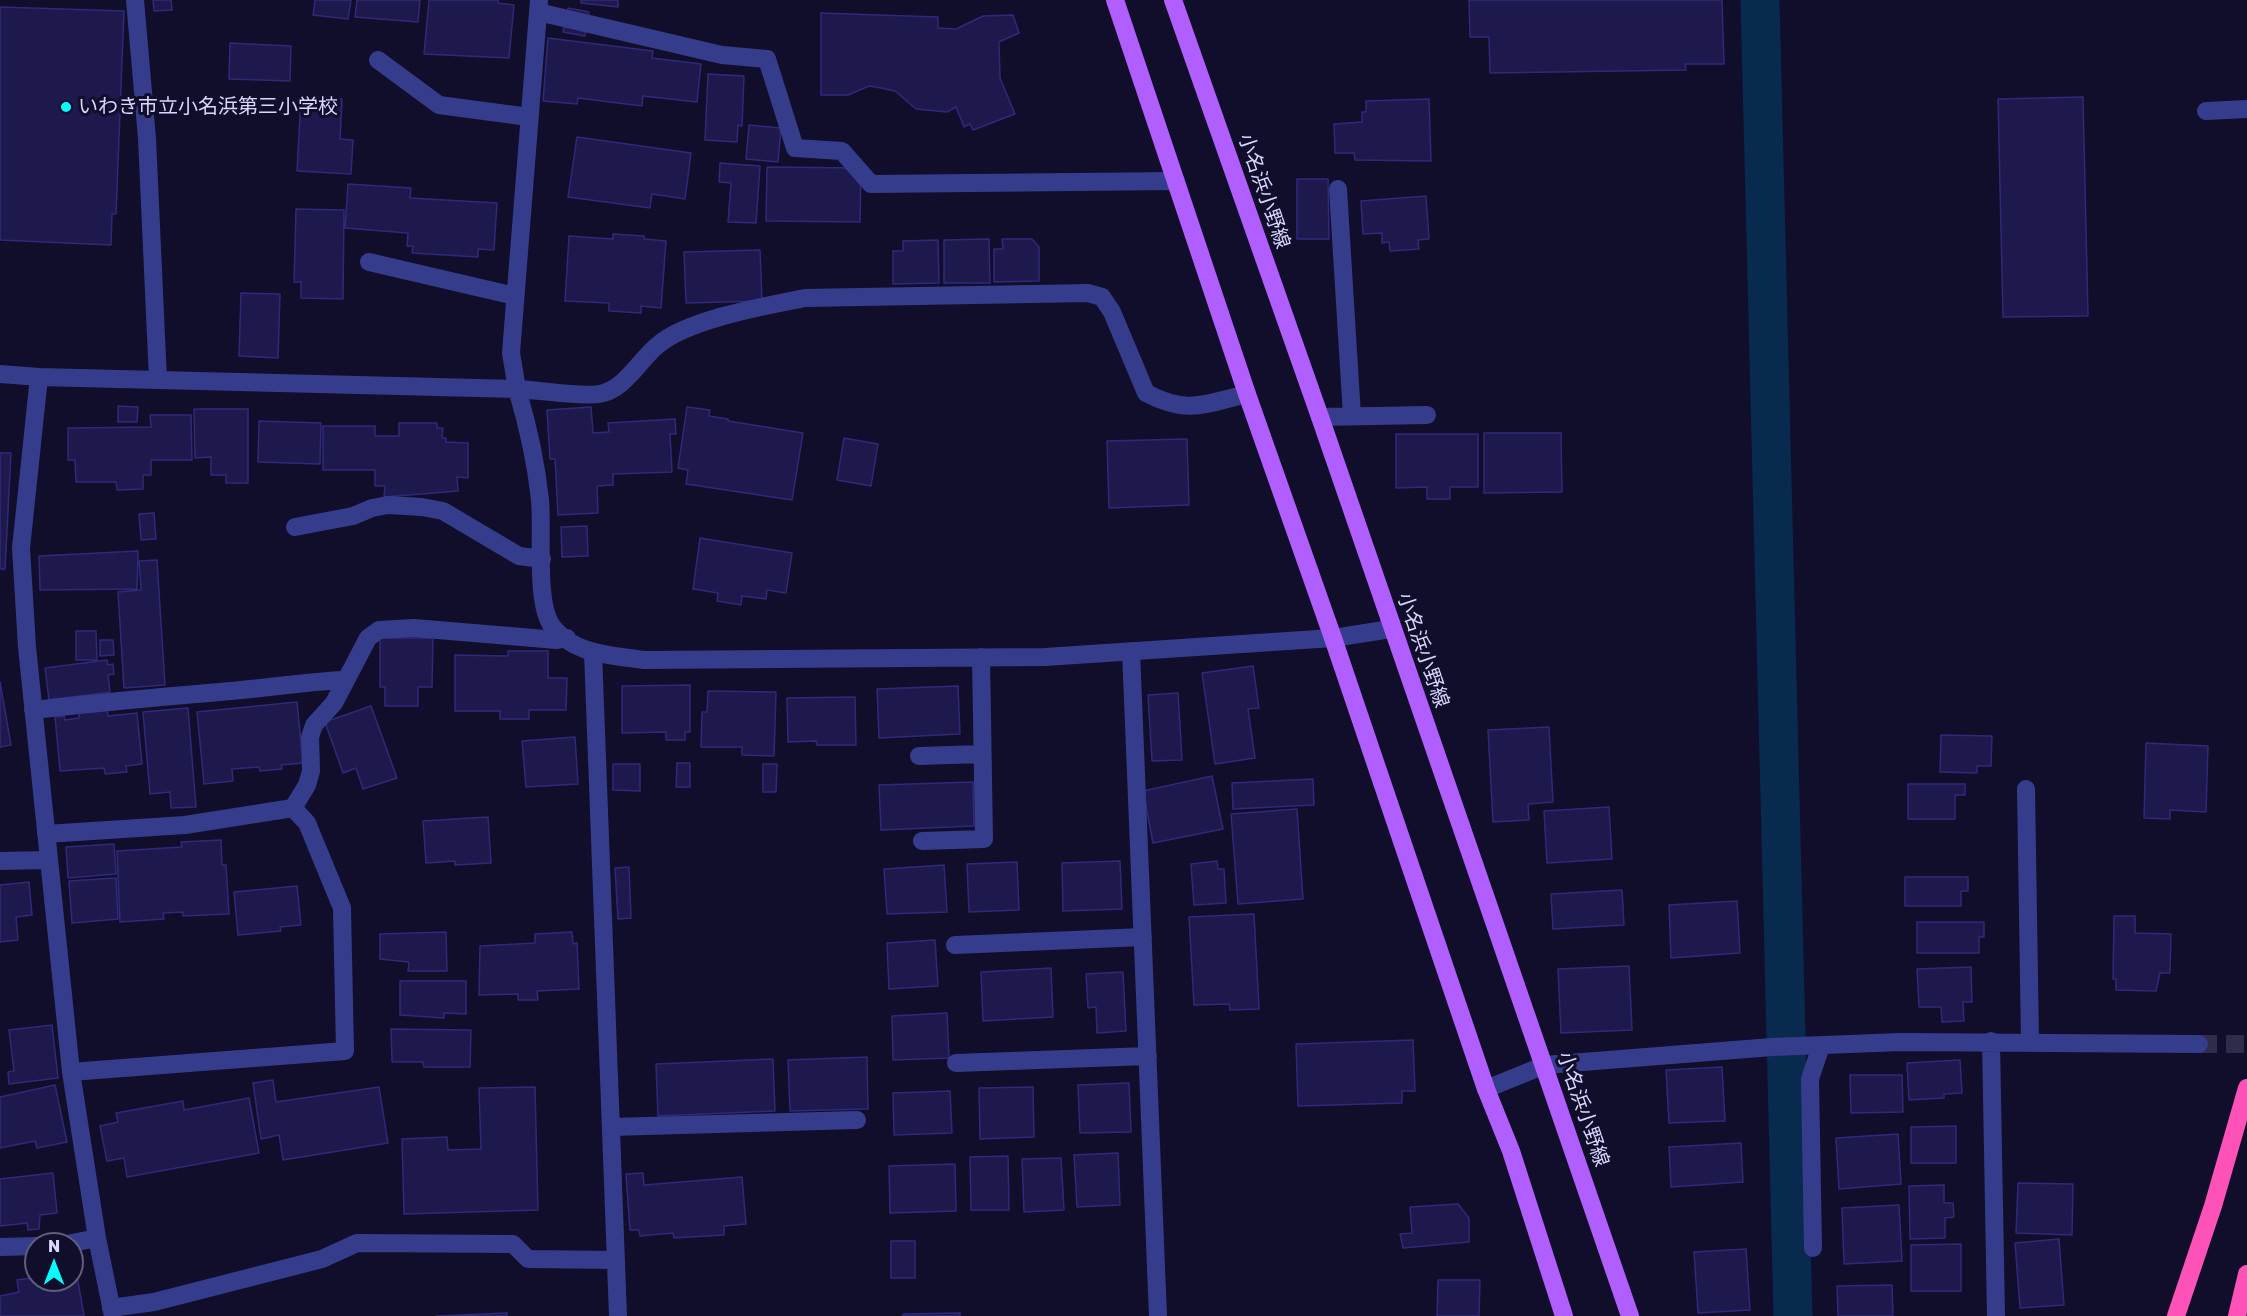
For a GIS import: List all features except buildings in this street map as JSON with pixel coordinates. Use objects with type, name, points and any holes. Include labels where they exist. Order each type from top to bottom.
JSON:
[{"type":"highway","points":[[2176,1316],[2213,1206],[2247,1088]]},
{"type":"highway","points":[[2237,1316],[2247,1274]]},
{"type":"main road","points":[[1115,0],[1247,394],[1333,638],[1486,1089],[1510,1151],[1564,1316]]},
{"type":"main road","name":"小名浜小野線","points":[[1173,0],[1320,417],[1391,629],[1545,1065],[1630,1316]]},
{"type":"street","points":[[135,0],[147,138],[158,380]]},
{"type":"street","points":[[1176,181],[871,184],[842,152],[795,148],[767,59],[722,55],[538,6],[511,353],[517,389],[532,441],[540,502],[542,592],[552,626],[581,650],[644,660],[981,657],[1131,651],[1333,638],[1391,629]]},
{"type":"street","points":[[378,60],[439,105],[529,117]]},
{"type":"street","points":[[2206,111],[2247,109]]},
{"type":"street","points":[[1338,189],[1352,417]]},
{"type":"street","points":[[369,262],[515,296]]},
{"type":"street","points":[[0,374],[39,377],[517,389],[599,394],[613,389],[657,345],[679,332],[772,304],[805,298],[1088,293],[1102,297],[1112,312],[1146,393],[1160,400],[1188,408],[1247,394]]},
{"type":"street","points":[[39,377],[21,548],[33,710],[71,1072],[97,1238],[112,1312],[322,1259],[357,1243],[513,1244],[528,1259],[616,1260]]},
{"type":"street","points":[[1320,417],[1427,415]]},
{"type":"street","points":[[295,527],[353,516],[372,507],[388,505],[422,507],[443,511],[519,556],[542,559]]},
{"type":"street","points":[[46,834],[184,825],[293,808],[307,785],[311,771],[310,737],[314,726],[334,703],[368,638],[379,630],[414,628],[557,640],[567,638]]},
{"type":"street","points":[[1131,651],[1158,1316]]},
{"type":"street","points":[[593,652],[618,1316]]},
{"type":"street","points":[[922,841],[984,839],[981,657]]},
{"type":"street","points":[[33,710],[140,697],[222,692],[302,681],[344,680]]},
{"type":"street","points":[[919,756],[982,754]]},
{"type":"street","points":[[2026,789],[2030,1041]]},
{"type":"street","points":[[71,1072],[345,1051],[342,908],[307,823],[293,808]]},
{"type":"street","points":[[0,861],[49,861]]},
{"type":"street","points":[[955,945],[1143,937]]},
{"type":"street","points":[[1486,1089],[1545,1065],[1772,1047],[1992,1041],[2199,1044]]},
{"type":"street","points":[[1992,1041],[1996,1316]]},
{"type":"street","points":[[1813,1248],[1810,1079],[1821,1046]]},
{"type":"street","points":[[956,1063],[1148,1056]]},
{"type":"street","points":[[611,1127],[857,1120]]},
{"type":"street","points":[[84,1241],[97,1238]]},
{"type":"street","points":[[0,1247],[24,1246]]},
{"type":"waterway","points":[[1760,0],[1793,1316]]},
{"type":"tunnel","points":[[2199,1044],[2247,1044]]},
{"type":"place","name":"いわき市立小名浜第三小学校","points":[[66,107]]}]
